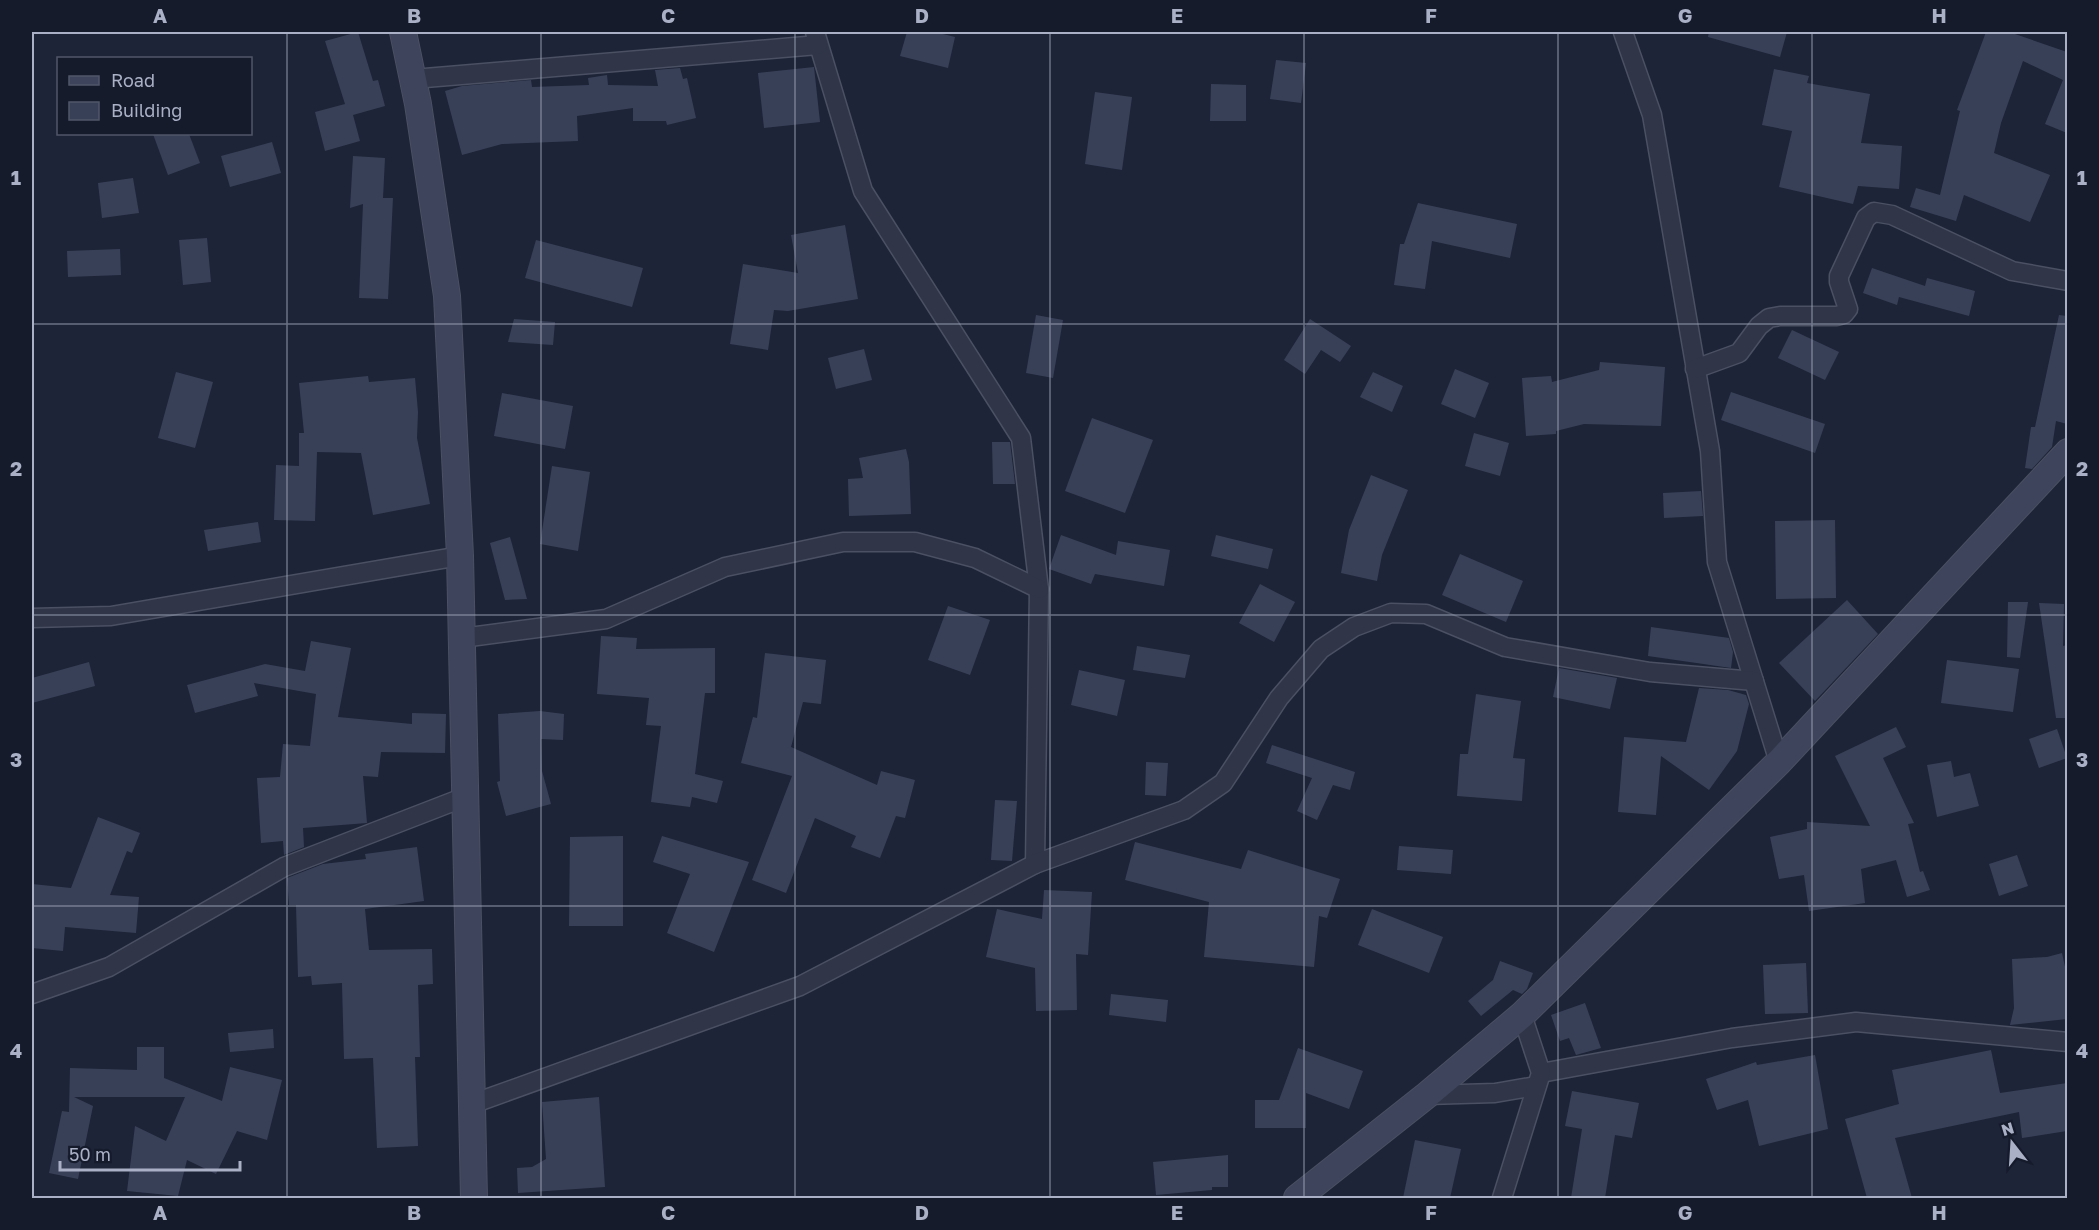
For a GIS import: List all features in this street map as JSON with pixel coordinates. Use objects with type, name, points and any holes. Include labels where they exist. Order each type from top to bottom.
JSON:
[{"type":"street","points":[[403,32],[413,79],[447,296],[460,555],[474,1198]]},
{"type":"street","points":[[1623,32],[1652,115],[1710,452],[1717,562],[1779,762]]},
{"type":"street","points":[[413,79],[817,38],[863,191],[1022,438],[1039,589],[1035,864]]},
{"type":"street","points":[[1695,369],[1739,354],[1759,326],[1769,318],[1844,314],[1848,309],[1839,276],[1866,218],[1874,212],[1892,215],[2012,271],[2067,281]]},
{"type":"street","points":[[1297,1198],[1427,1095],[1522,1015],[1779,762],[2067,452]]},
{"type":"street","points":[[462,638],[606,619],[725,567],[843,542],[915,542],[975,558],[1039,589]]},
{"type":"street","points":[[32,618],[111,616],[460,555]]},
{"type":"street","points":[[472,1104],[800,986],[1035,864],[1184,810],[1222,783],[1279,698],[1321,649],[1354,627],[1391,613],[1426,614],[1504,647],[1650,672],[1754,681]]},
{"type":"street","points":[[32,994],[109,967],[284,867],[465,797]]},
{"type":"street","points":[[1502,1198],[1539,1079],[1522,1015]]},
{"type":"street","points":[[1427,1095],[1496,1093],[1539,1079],[1732,1038],[1856,1022],[2067,1042]]},
{"type":"building","points":[[358,32],[373,81],[378,80],[385,106],[353,115],[360,141],[325,151],[315,112],[345,104],[325,41]]},
{"type":"building","points":[[907,32],[935,32],[955,37],[948,68],[900,56]]},
{"type":"building","points":[[1709,32],[1787,32],[1780,57],[1708,37]]},
{"type":"building","points":[[1986,32],[2009,32],[2067,52],[2067,133],[2045,124],[2063,80],[2023,61],[2001,123],[1994,153],[2050,175],[2030,222],[1964,195],[1956,221],[1910,207],[1916,188],[1940,195],[1960,111],[1957,110]]},
{"type":"building","points":[[1276,60],[1306,63],[1301,103],[1270,99]]},
{"type":"building","points":[[814,67],[820,122],[764,128],[758,73]]},
{"type":"building","points":[[680,68],[683,79],[687,78],[696,118],[667,125],[666,121],[633,121],[633,108],[577,116],[578,141],[502,144],[462,155],[445,91],[462,86],[531,80],[532,87],[589,85],[588,78],[607,75],[608,85],[658,86],[655,70]]},
{"type":"building","points":[[1774,69],[1809,76],[1807,83],[1870,94],[1861,143],[1902,146],[1899,189],[1858,186],[1853,204],[1779,187],[1792,131],[1762,125]]},
{"type":"building","points":[[1211,84],[1246,85],[1246,121],[1210,121]]},
{"type":"building","points":[[1095,92],[1132,97],[1122,170],[1085,164]]},
{"type":"building","points":[[153,135],[189,135],[200,163],[168,175]]},
{"type":"building","points":[[272,142],[281,173],[230,187],[221,156]]},
{"type":"building","points":[[353,156],[385,158],[383,198],[393,198],[388,299],[359,298],[363,204],[350,208]]},
{"type":"building","points":[[133,178],[139,213],[102,218],[98,183]]},
{"type":"building","points":[[1418,203],[1517,224],[1510,258],[1432,241],[1425,289],[1394,285],[1400,244],[1404,244]]},
{"type":"building","points":[[845,225],[858,299],[788,311],[774,310],[768,350],[730,344],[743,264],[798,273],[791,235]]},
{"type":"building","points":[[207,238],[211,282],[183,285],[179,240]]},
{"type":"building","points":[[536,240],[643,268],[632,307],[525,278]]},
{"type":"building","points":[[120,249],[121,275],[68,277],[67,251]]},
{"type":"building","points":[[1872,268],[1925,286],[1927,278],[1975,291],[1969,316],[1899,297],[1897,305],[1863,293]]},
{"type":"building","points":[[1036,315],[1063,320],[1053,378],[1026,373]]},
{"type":"building","points":[[2059,315],[2067,316],[2067,424],[2056,421],[2052,447],[2032,469],[2025,468],[2031,427],[2035,427]]},
{"type":"building","points":[[514,319],[555,322],[553,345],[508,342]]},
{"type":"building","points":[[1310,319],[1351,346],[1340,362],[1321,350],[1305,374],[1284,360]]},
{"type":"building","points":[[1792,330],[1839,352],[1825,380],[1778,358]]},
{"type":"building","points":[[864,349],[872,380],[836,389],[828,358]]},
{"type":"building","points":[[1600,362],[1665,367],[1661,426],[1584,424],[1556,431],[1556,434],[1526,436],[1522,378],[1551,376],[1552,382],[1599,370]]},
{"type":"building","points":[[1455,369],[1489,383],[1475,418],[1441,404]]},
{"type":"building","points":[[176,372],[213,382],[195,448],[158,438]]},
{"type":"building","points":[[1373,372],[1403,386],[1392,412],[1360,397]]},
{"type":"building","points":[[368,376],[369,382],[415,378],[418,412],[417,438],[430,504],[373,515],[361,453],[317,452],[315,521],[274,520],[276,465],[299,466],[299,433],[304,433],[299,383]]},
{"type":"building","points":[[1731,392],[1825,424],[1815,453],[1721,420]]},
{"type":"building","points":[[502,393],[573,406],[565,449],[494,436]]},
{"type":"building","points":[[1092,418],[1153,440],[1125,513],[1065,491]]},
{"type":"building","points":[[1474,433],[1509,443],[1500,476],[1465,466]]},
{"type":"building","points":[[992,442],[1010,442],[1015,484],[993,484]]},
{"type":"building","points":[[906,449],[909,462],[911,514],[849,516],[848,479],[863,478],[859,458]]},
{"type":"building","points":[[552,466],[590,472],[578,551],[540,544]]},
{"type":"building","points":[[1371,475],[1408,490],[1382,555],[1377,581],[1341,573],[1349,530]]},
{"type":"building","points":[[1701,491],[1703,516],[1664,518],[1663,493]]},
{"type":"building","points":[[1835,520],[1836,598],[1776,599],[1775,521]]},
{"type":"building","points":[[258,522],[261,542],[208,551],[204,530]]},
{"type":"building","points":[[1061,535],[1116,555],[1118,541],[1170,550],[1164,586],[1095,574],[1091,584],[1049,569]]},
{"type":"building","points":[[1216,535],[1273,549],[1268,569],[1211,556]]},
{"type":"building","points":[[510,537],[527,599],[505,600],[490,543]]},
{"type":"building","points":[[1460,554],[1523,581],[1506,622],[1442,595]]},
{"type":"building","points":[[1260,584],[1295,602],[1274,642],[1239,623]]},
{"type":"building","points":[[1847,600],[1878,634],[1815,701],[1779,663]]},
{"type":"building","points":[[2008,602],[2028,602],[2020,658],[2007,657]]},
{"type":"building","points":[[2039,603],[2064,604],[2063,646],[2067,645],[2067,718],[2056,718]]},
{"type":"building","points":[[948,606],[990,620],[970,675],[928,660]]},
{"type":"building","points":[[1651,627],[1729,638],[1733,652],[1731,668],[1648,656]]},
{"type":"building","points":[[601,636],[637,638],[636,649],[715,648],[715,693],[705,693],[695,774],[723,781],[717,803],[692,797],[690,807],[651,802],[661,726],[646,725],[649,698],[597,694]]},
{"type":"building","points":[[311,641],[351,648],[338,717],[412,724],[412,713],[446,714],[445,753],[381,752],[378,777],[363,776],[367,823],[303,828],[304,847],[284,855],[283,841],[261,843],[257,778],[280,777],[283,744],[310,746],[316,694],[254,683],[258,696],[195,713],[187,685],[265,664],[305,671]]},
{"type":"building","points":[[1137,646],[1190,655],[1185,678],[1133,670]]},
{"type":"building","points":[[765,653],[826,660],[821,704],[803,702],[791,747],[877,785],[881,771],[915,780],[905,818],[896,816],[880,858],[851,847],[856,836],[815,818],[786,893],[752,880],[792,776],[741,763],[753,717],[757,718]]},
{"type":"building","points":[[1947,660],[2019,669],[2013,712],[1941,703]]},
{"type":"building","points":[[89,662],[95,686],[32,703],[32,678]]},
{"type":"building","points":[[1559,668],[1617,678],[1610,709],[1553,697]]},
{"type":"building","points":[[1079,670],[1125,680],[1117,716],[1071,705]]},
{"type":"building","points":[[1699,688],[1728,690],[1746,695],[1749,704],[1737,751],[1709,790],[1661,756],[1656,815],[1618,812],[1624,737],[1686,742]]},
{"type":"building","points":[[1476,694],[1521,701],[1513,758],[1525,759],[1522,801],[1457,796],[1460,754],[1468,754]]},
{"type":"building","points":[[540,711],[564,714],[563,740],[541,739],[542,771],[551,804],[506,816],[497,782],[500,781],[498,714]]},
{"type":"building","points":[[1896,727],[1906,747],[1883,758],[1914,823],[1908,824],[1920,872],[1923,871],[1930,890],[1907,897],[1896,860],[1861,869],[1865,903],[1809,911],[1804,875],[1779,879],[1770,837],[1807,829],[1807,822],[1870,826],[1835,756]]},
{"type":"building","points":[[2057,729],[2067,758],[2039,768],[2029,739]]},
{"type":"building","points":[[1272,745],[1355,772],[1350,790],[1333,785],[1317,820],[1297,811],[1312,778],[1266,763]]},
{"type":"building","points":[[1951,761],[1954,777],[1970,773],[1979,806],[1937,817],[1927,765]]},
{"type":"building","points":[[1146,762],[1168,763],[1166,796],[1145,795]]},
{"type":"building","points":[[995,800],[1017,801],[1012,861],[991,860]]},
{"type":"building","points":[[98,817],[140,833],[132,853],[127,851],[110,895],[139,897],[136,933],[65,927],[63,951],[32,948],[32,884],[71,888]]},
{"type":"building","points":[[623,836],[623,926],[569,926],[570,837]]},
{"type":"building","points":[[662,836],[749,862],[714,952],[667,933],[690,874],[653,862]]},
{"type":"building","points":[[1135,842],[1241,869],[1248,850],[1340,879],[1327,918],[1319,916],[1314,967],[1204,957],[1209,902],[1125,880]]},
{"type":"building","points":[[1399,846],[1453,850],[1451,874],[1397,870]]},
{"type":"building","points":[[417,847],[424,901],[365,909],[369,950],[432,949],[433,984],[418,985],[420,1057],[415,1057],[418,1146],[377,1148],[373,1058],[344,1059],[342,983],[312,985],[311,976],[298,977],[296,905],[289,905],[287,878],[323,864],[366,859],[365,854]]},
{"type":"building","points":[[2017,855],[2028,886],[1999,896],[1989,864]]},
{"type":"building","points":[[1044,890],[1092,892],[1088,955],[1076,954],[1077,1010],[1036,1011],[1035,968],[986,957],[997,909],[1042,919]]},
{"type":"building","points":[[1372,909],[1443,937],[1429,973],[1358,945]]},
{"type":"building","points":[[2062,953],[2067,976],[2067,1019],[2010,1025],[2014,1008],[2012,959],[2047,957]]},
{"type":"building","points":[[1500,961],[1533,973],[1527,989],[1522,994],[1513,990],[1481,1016],[1468,1001],[1493,980]]},
{"type":"building","points":[[1806,963],[1808,1013],[1765,1014],[1763,965]]},
{"type":"building","points":[[1111,994],[1168,1000],[1166,1022],[1109,1015]]},
{"type":"building","points":[[1585,1003],[1601,1048],[1576,1055],[1569,1038],[1560,1041],[1551,1015]]},
{"type":"building","points":[[273,1029],[274,1048],[230,1052],[228,1033]]},
{"type":"building","points":[[137,1047],[164,1047],[164,1078],[222,1101],[230,1067],[282,1080],[267,1140],[237,1131],[216,1174],[187,1160],[178,1196],[127,1191],[135,1126],[166,1141],[185,1097],[74,1097],[93,1106],[78,1179],[49,1173],[62,1111],[69,1112],[70,1068],[137,1070]]},
{"type":"building","points":[[1298,1048],[1363,1071],[1349,1109],[1306,1093],[1306,1128],[1255,1128],[1255,1100],[1279,1100]]},
{"type":"building","points":[[1991,1050],[2000,1093],[2067,1083],[2067,1131],[2022,1138],[2019,1112],[1895,1138],[1912,1198],[1867,1198],[1845,1119],[1899,1104],[1892,1070]]},
{"type":"building","points":[[1815,1055],[1828,1129],[1759,1146],[1748,1100],[1717,1110],[1706,1079],[1756,1062],[1757,1065]]},
{"type":"building","points":[[1572,1091],[1639,1103],[1632,1138],[1615,1135],[1605,1198],[1571,1198],[1582,1129],[1565,1126]]},
{"type":"building","points":[[599,1097],[605,1187],[518,1193],[517,1168],[532,1167],[546,1159],[542,1102]]},
{"type":"building","points":[[1415,1140],[1461,1149],[1450,1198],[1403,1198]]},
{"type":"building","points":[[1228,1155],[1228,1187],[1156,1195],[1153,1162]]}]
